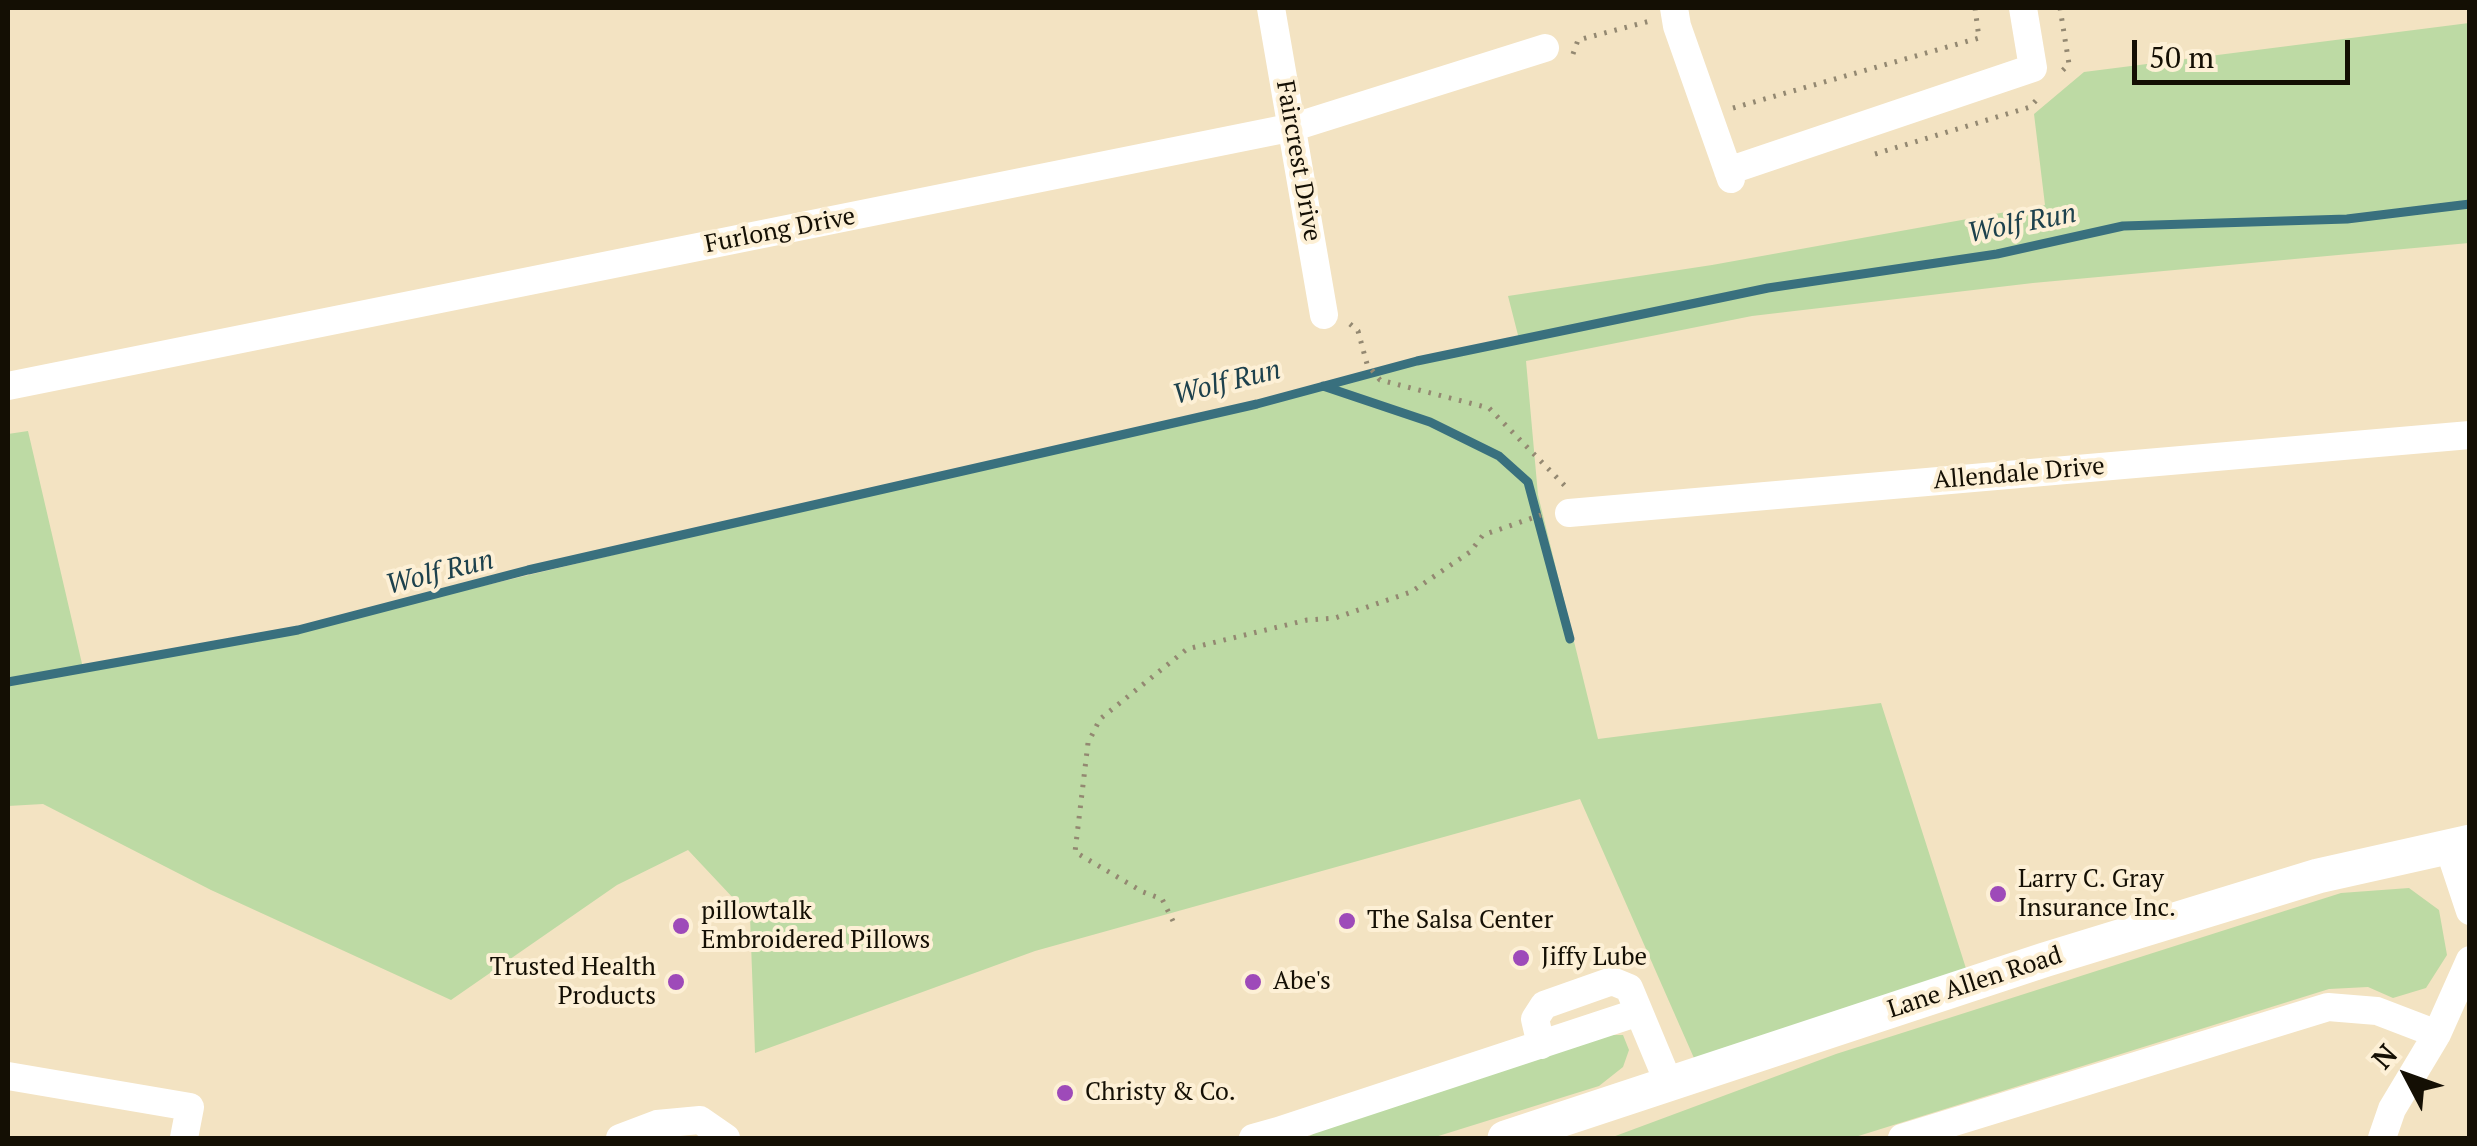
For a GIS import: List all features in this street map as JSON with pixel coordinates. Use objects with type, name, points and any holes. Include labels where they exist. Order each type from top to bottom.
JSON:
[{"type":"main road","name":"Lane Allen Road","points":[[1505,1138],[2318,876],[2463,847]]},
{"type":"street","name":"Faircrest Drive","points":[[1271,8],[1337,319]]},
{"type":"street","points":[[1662,14],[1676,26],[1730,175],[2032,68],[2022,8]]},
{"type":"street","name":"Furlong Drive","points":[[8,386],[1294,127],[1545,48]]},
{"type":"street","name":"Allendale Drive","points":[[1556,514],[2470,435]]},
{"type":"street","points":[[2463,847],[2470,911]]},
{"type":"street","points":[[2382,1138],[2392,1109],[2437,1034],[2470,960]]},
{"type":"street","points":[[1540,1044],[1535,1018],[1544,1005],[1612,981],[1629,988],[1669,1084]]},
{"type":"street","points":[[1902,1138],[2328,1007],[2377,1011],[2437,1034]]},
{"type":"street","points":[[1270,1136],[1639,1012]]},
{"type":"street","points":[[8,1076],[190,1107],[184,1138]]},
{"type":"street","points":[[620,1138],[657,1124],[700,1120],[726,1138]]},
{"type":"path","points":[[1732,108],[1979,38],[1975,8]]},
{"type":"path","points":[[1578,40],[1662,14]]},
{"type":"path","points":[[1173,921],[1162,899],[1076,852],[1088,744],[1100,720],[1187,649],[1307,620],[1335,618],[1411,592],[1470,552],[1483,536],[1556,514],[1567,488],[1489,408],[1380,380],[1367,364],[1358,331],[1337,319]]},
{"type":"green space","points":[[2469,23],[2469,243],[2033,283],[1752,316],[1526,361],[1538,495],[1598,739],[1881,703],[1971,984],[1701,1074],[1580,799],[1035,951],[755,1053],[750,916],[688,850],[617,885],[451,1000],[211,890],[43,804],[8,806],[8,434],[28,431],[83,668],[298,630],[1519,339],[1508,296],[1712,265],[2045,205],[2034,114],[2084,72]]},
{"type":"green space","points":[[2409,888],[2439,910],[2447,955],[2426,988],[2393,998],[2368,987],[2329,989],[1852,1138],[1610,1138],[1836,1054],[2341,893]]},
{"type":"green space","points":[[1609,1035],[1623,1035],[1629,1050],[1623,1067],[1599,1086],[1432,1138],[1306,1138],[1320,1130]]},
{"type":"waterway","name":"Wolf Run","points":[[8,682],[298,630],[528,570],[1257,404],[1417,361],[1768,288],[1997,254],[2123,226],[2347,219],[2470,204]]},
{"type":"waterway","points":[[1323,386],[1430,422],[1499,456],[1528,482],[1570,639]]},
{"type":"place","name":"Larry C. Gray Insurance Inc.","points":[[1998,894]]},
{"type":"place","name":"The Salsa Center","points":[[1347,921]]},
{"type":"place","name":"pillowtalk Embroidered Pillows","points":[[681,926]]},
{"type":"place","name":"Jiffy Lube","points":[[1521,958]]},
{"type":"place","name":"Trusted Health Products","points":[[676,982]]},
{"type":"place","name":"Abe's","points":[[1253,982]]},
{"type":"place","name":"Christy & Co.","points":[[1065,1093]]}]
